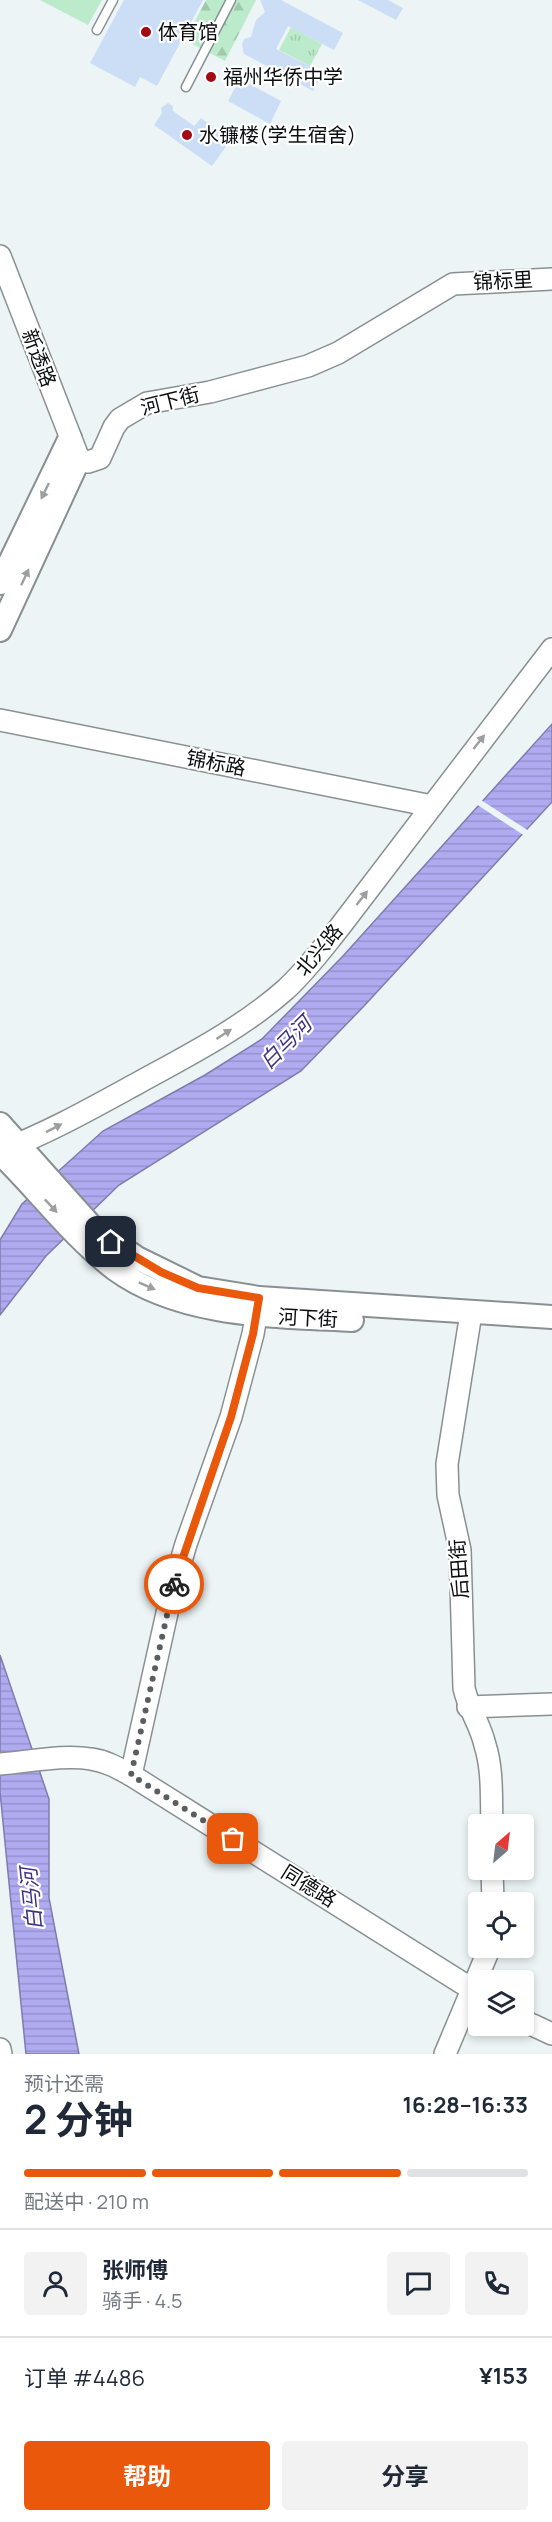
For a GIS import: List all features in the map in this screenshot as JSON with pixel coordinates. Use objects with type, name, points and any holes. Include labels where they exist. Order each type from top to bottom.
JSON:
[{"type":"main road","points":[[0,583],[70,438]]},
{"type":"main road","points":[[0,630],[79,459]]},
{"type":"main road","points":[[0,1124],[6,1149]]},
{"type":"main road","name":"河下街","points":[[6,1149],[26,1167],[87,1234],[187,1284],[258,1307],[470,1320],[552,1330]]},
{"type":"main road","name":"河下街","points":[[470,1320],[552,1317]]},
{"type":"street","name":"新透路","points":[[0,256],[79,459]]},
{"type":"street","name":"锦标里","points":[[453,284],[552,279]]},
{"type":"street","name":"河下街","points":[[79,459],[88,462],[100,458],[114,427],[120,419],[137,407],[157,400],[210,392],[317,363],[453,284]]},
{"type":"street","name":"北兴路","points":[[6,1149],[46,1132],[199,1050],[279,995],[319,953],[552,649]]},
{"type":"street","name":"锦标路","points":[[0,720],[432,806]]},
{"type":"street","points":[[131,1775],[171,1595],[186,1544],[231,1417],[258,1307]]},
{"type":"street","name":"后田街","points":[[470,1320],[447,1473],[450,1506],[460,1550],[462,1662],[468,1707],[482,1734],[488,1755],[491,1814]]},
{"type":"street","points":[[468,1707],[552,1704]]},
{"type":"street","name":"同德路","points":[[0,1764],[89,1758],[112,1765],[468,1987]]},
{"type":"street","points":[[445,2054],[468,2006]]},
{"type":"street","points":[[534,2025],[552,2034]]},
{"type":"street","points":[[0,2049],[1,2054]]},
{"type":"lane","points":[[97,30],[113,0]]},
{"type":"lane","points":[[186,87],[231,0]]},
{"type":"green space","points":[[40,0],[102,0],[88,25]]},
{"type":"green space","points":[[206,0],[256,0],[225,61],[185,40]]},
{"type":"green space","points":[[291,27],[322,44],[310,66],[279,50]]},
{"type":"water","name":"白马河","points":[[552,724],[552,802],[364,1006],[301,1071],[119,1185],[46,1256],[0,1315],[0,1240],[22,1204],[103,1131],[205,1075],[262,1039],[343,956]]},
{"type":"water","name":"白马河","points":[[0,1655],[49,1799],[49,1898],[79,2054],[26,2054],[0,1792]]},
{"type":"pier","points":[[481,800],[529,831],[525,836],[476,804]]},
{"type":"building","name":"体育馆","points":[[124,0],[203,0],[157,86],[140,77],[135,87],[90,63]]},
{"type":"building","points":[[260,0],[281,0],[343,33],[334,50],[288,26],[276,49],[323,73],[313,91],[244,54],[242,45],[244,39],[251,37],[256,20],[265,12]]},
{"type":"building","points":[[358,0],[388,0],[403,8],[396,20]]},
{"type":"building","points":[[240,79],[281,101],[270,124],[228,101]]},
{"type":"building","name":"水镰楼(学生宿舍)","points":[[168,103],[173,106],[173,111],[194,126],[201,118],[230,141],[212,166],[154,125],[162,113],[161,108]]},
{"type":"way so far","points":[[174,1584],[131,1775],[233,1839]]},
{"type":"place","name":"体育馆","points":[[146,32]]},
{"type":"place","name":"福州华侨中学","points":[[211,77]]},
{"type":"place","name":"水镰楼(学生宿舍)","points":[[187,135]]},
{"type":"route","points":[[111,1242],[174,1279],[224,1294],[259,1298],[253,1334],[231,1417],[174,1584]]}]
